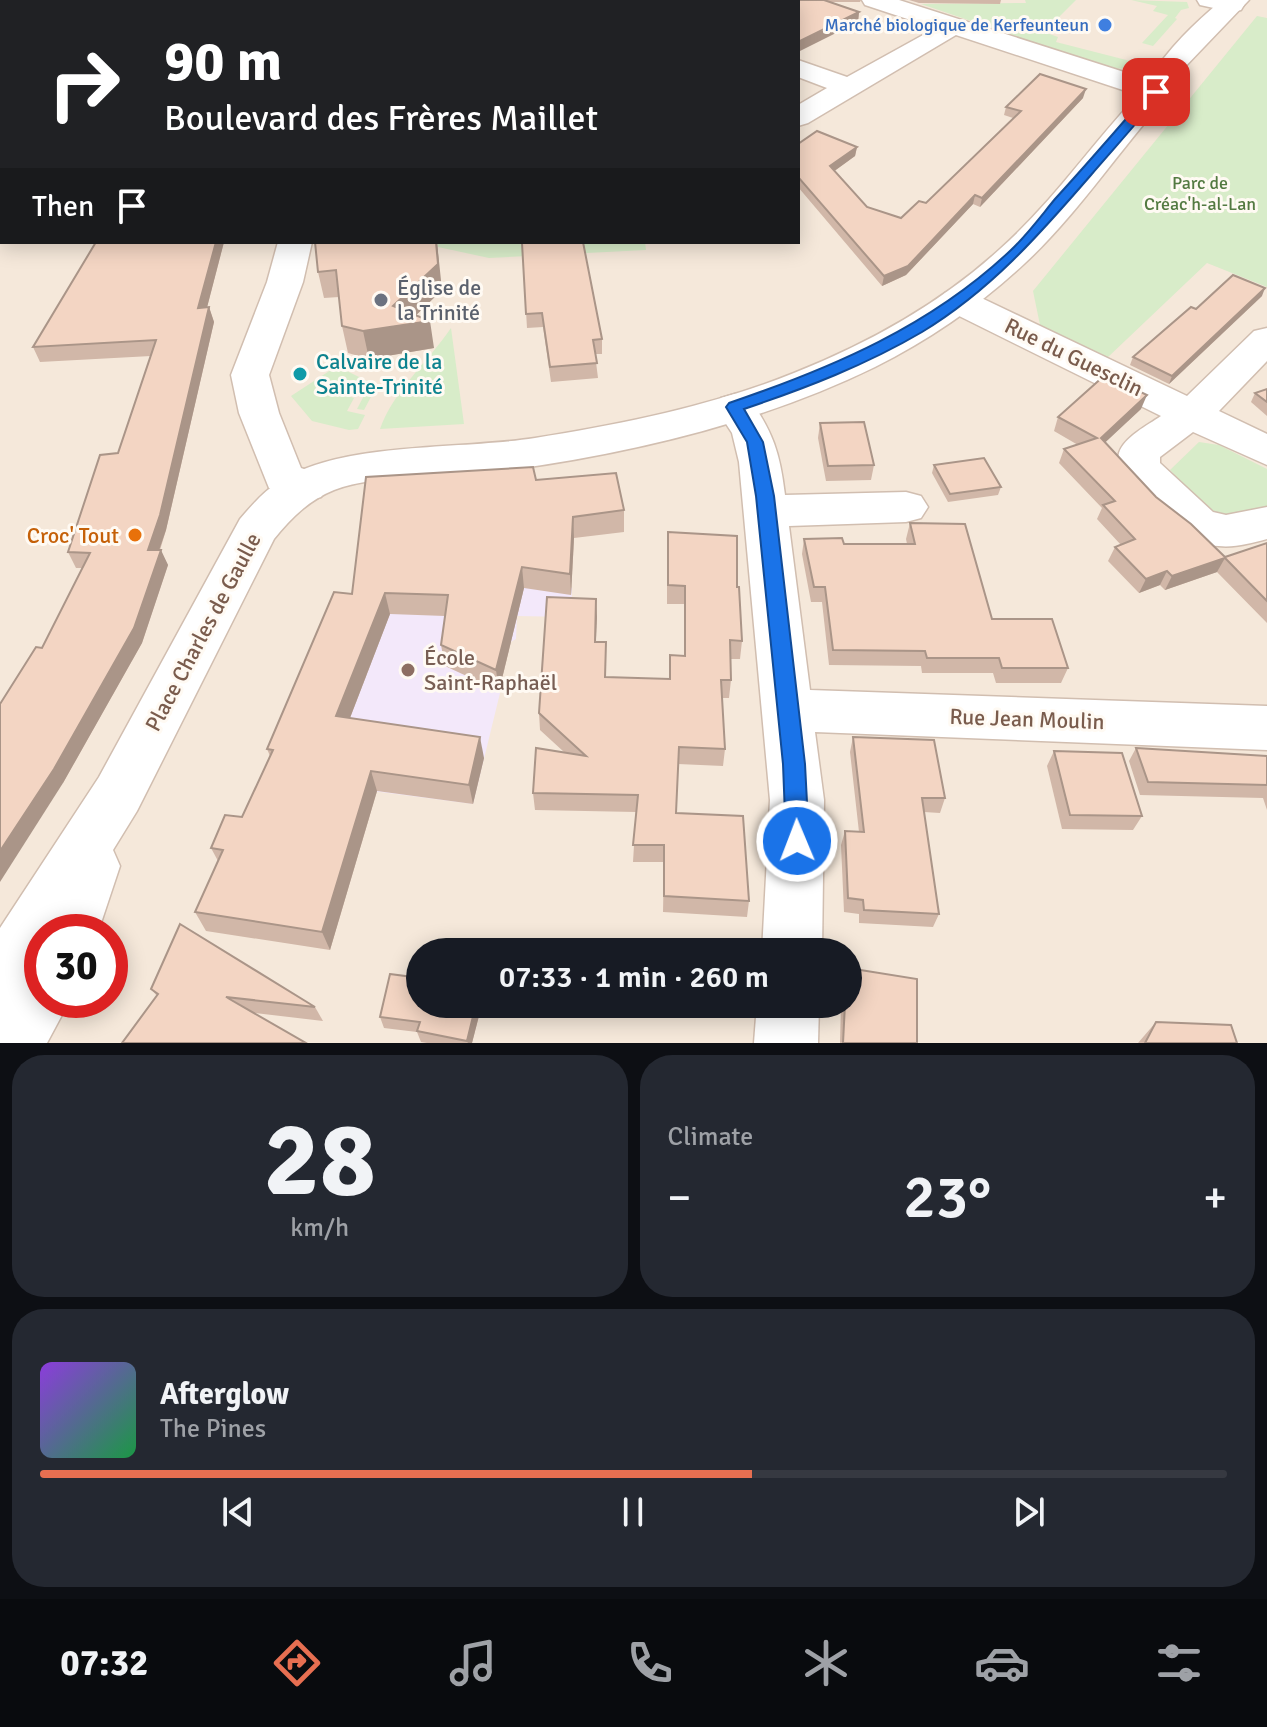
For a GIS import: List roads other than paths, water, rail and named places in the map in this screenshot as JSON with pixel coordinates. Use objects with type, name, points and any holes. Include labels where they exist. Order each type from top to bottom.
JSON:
[{"type":"street","points":[[874,0],[1156,92]]},
{"type":"street","name":"Place Charles de Gaulle","points":[[0,982],[118,794],[256,530],[276,504],[334,474],[369,466],[458,461],[570,446],[735,407],[865,357],[918,328],[958,301],[1016,253],[1156,92],[1218,34],[1226,2]]},
{"type":"street","points":[[800,116],[952,27]]},
{"type":"street","points":[[800,69],[849,87]]},
{"type":"street","points":[[294,244],[285,282],[250,375],[259,413],[284,478],[306,486]]},
{"type":"street","name":"Rue du Guesclin","points":[[958,301],[1190,412]]},
{"type":"street","points":[[1267,339],[1209,399],[1140,452],[1139,463],[1145,475],[1203,527],[1234,533],[1267,523]]},
{"type":"street","points":[[735,407],[755,442],[767,511],[797,827],[793,938]]},
{"type":"street","points":[[1190,412],[1267,451]]},
{"type":"street","points":[[767,511],[906,507]]},
{"type":"street","name":"Rue Jean Moulin","points":[[787,710],[1267,728]]},
{"type":"street","name":"Place Charles de Gaulle","points":[[75,914],[118,794]]},
{"type":"street","points":[[11,1043],[27,1018]]},
{"type":"street","points":[[786,1043],[787,1018]]},
{"type":"place","name":"Marché biologique de Kerfeunteun","points":[[1105,25]]},
{"type":"place","name":"Église de la Trinité","points":[[381,300]]},
{"type":"place","name":"Calvaire de la Sainte-Trinité","points":[[300,374]]},
{"type":"place","name":"Croc' Tout","points":[[135,535]]},
{"type":"place","name":"École Saint-Raphaël","points":[[408,670]]},
{"type":"park label","name":"Parc de Créac'h-al-Lan","points":[[1200,193]]}]
